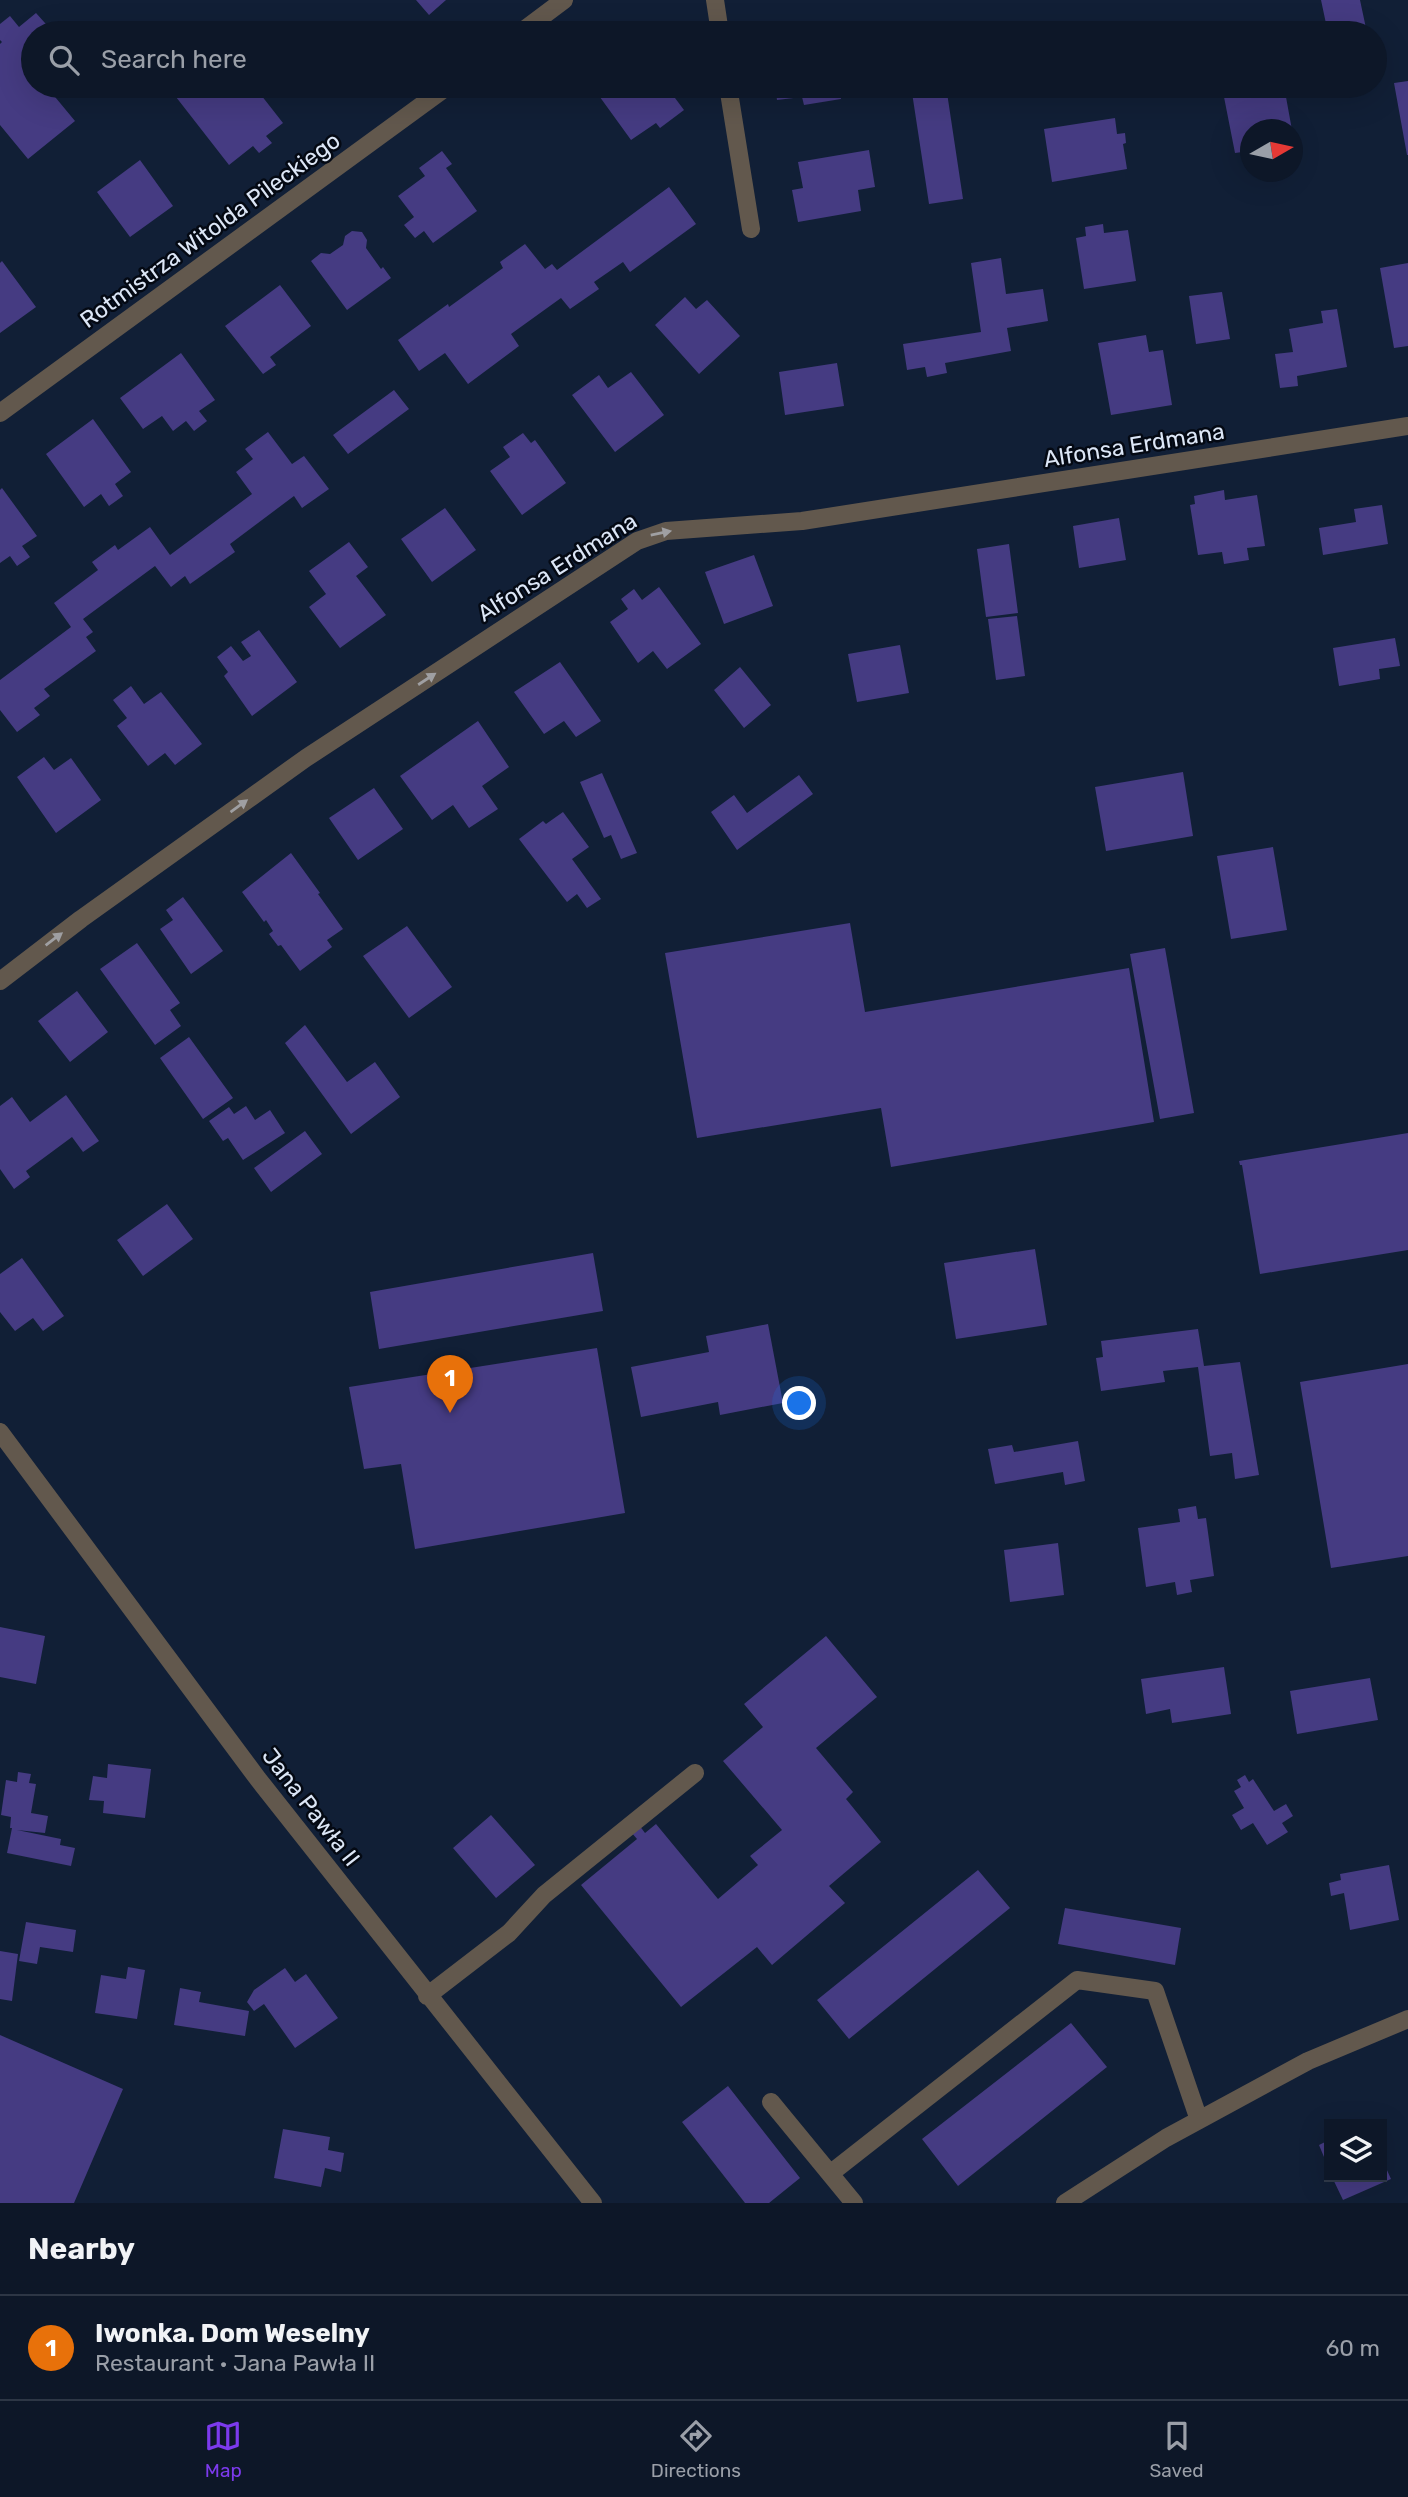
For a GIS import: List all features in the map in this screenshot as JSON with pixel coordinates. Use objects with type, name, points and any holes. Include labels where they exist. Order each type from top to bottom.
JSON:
[{"type":"street","points":[[536,21],[565,0]]},
{"type":"street","points":[[715,0],[718,21]]},
{"type":"street","name":"Rotmistrza Witolda Pileckiego","points":[[0,413],[432,98]]},
{"type":"street","points":[[730,98],[751,229]]},
{"type":"street","name":"Alfonsa Erdmana","points":[[0,981],[81,919],[306,758],[637,541],[651,535],[666,531],[802,521],[1408,426]]},
{"type":"street","name":"Jana Pawła II","points":[[0,1432],[258,1779],[593,2203]]},
{"type":"street","points":[[428,1996],[509,1933],[544,1895],[695,1773]]},
{"type":"street","points":[[831,2173],[1077,1980],[1155,1991],[1199,2120]]},
{"type":"street","points":[[1065,2203],[1166,2138],[1308,2061],[1408,2019]]},
{"type":"street","points":[[771,2102],[853,2203]]},
{"type":"building","points":[[416,0],[446,0],[429,15]]},
{"type":"building","points":[[1321,0],[1360,0],[1364,21],[1325,21]]},
{"type":"building","points":[[36,13],[43,21],[26,21]]},
{"type":"building","points":[[10,16],[19,27],[21,25],[21,98],[56,98],[75,121],[28,159],[0,125],[0,24]]},
{"type":"building","points":[[1408,81],[1408,155],[1407,155],[1394,83]]},
{"type":"building","points":[[177,98],[263,98],[283,123],[266,136],[272,143],[259,153],[253,146],[229,165]]},
{"type":"building","points":[[601,98],[675,98],[684,110],[660,128],[656,123],[631,140]]},
{"type":"building","points":[[802,98],[841,98],[841,99],[804,105]]},
{"type":"building","points":[[913,98],[948,98],[963,199],[929,204]]},
{"type":"building","points":[[1224,98],[1286,98],[1290,119],[1240,119],[1240,152],[1235,153]]},
{"type":"building","points":[[1115,118],[1117,134],[1125,133],[1126,143],[1123,144],[1127,169],[1052,182],[1044,129]]},
{"type":"building","points":[[869,150],[875,187],[858,190],[861,211],[798,222],[792,190],[803,188],[798,162]]},
{"type":"building","points":[[442,151],[452,164],[446,168],[477,211],[433,243],[424,231],[415,238],[404,225],[414,217],[398,196],[425,176],[419,168]]},
{"type":"building","points":[[140,160],[173,206],[130,237],[97,192]]},
{"type":"building","points":[[669,187],[696,224],[630,272],[623,262],[594,282],[599,289],[570,309],[561,298],[511,334],[519,346],[468,384],[445,353],[419,371],[398,340],[503,268],[500,262],[525,244],[545,269],[552,264],[557,270]]},
{"type":"building","points":[[1103,224],[1104,233],[1128,230],[1136,281],[1084,289],[1076,238],[1086,236],[1085,227]]},
{"type":"building","points":[[352,231],[362,232],[367,240],[366,248],[391,278],[347,310],[311,261],[321,253],[330,254],[343,245],[345,236]]},
{"type":"building","points":[[1001,258],[1006,294],[1043,289],[1048,321],[1007,328],[1011,351],[945,363],[947,373],[927,377],[925,367],[907,370],[903,344],[981,332],[971,263]]},
{"type":"building","points":[[2,261],[36,307],[0,333],[0,263]]},
{"type":"building","points":[[1408,263],[1408,346],[1394,348],[1380,268]]},
{"type":"building","points":[[280,285],[311,326],[270,357],[276,365],[263,374],[225,326]]},
{"type":"building","points":[[1222,292],[1230,339],[1196,344],[1189,296]]},
{"type":"building","points":[[685,297],[696,309],[707,300],[740,336],[699,374],[655,325]]},
{"type":"building","points":[[1337,309],[1347,367],[1297,376],[1298,386],[1280,388],[1275,354],[1293,352],[1289,329],[1323,323],[1321,311]]},
{"type":"building","points":[[1146,335],[1149,352],[1163,350],[1172,405],[1111,415],[1098,343]]},
{"type":"building","points":[[181,353],[215,400],[199,411],[207,421],[194,431],[186,421],[173,431],[162,416],[143,429],[120,398]]},
{"type":"building","points":[[837,363],[844,406],[785,415],[779,372]]},
{"type":"building","points":[[631,372],[664,415],[615,452],[572,395],[599,375],[608,388]]},
{"type":"building","points":[[394,390],[409,409],[348,454],[333,435]]},
{"type":"building","points":[[93,419],[131,472],[115,484],[123,496],[109,506],[101,494],[84,507],[46,454]]},
{"type":"building","points":[[268,432],[292,464],[304,456],[329,489],[302,508],[294,496],[230,544],[235,552],[190,584],[185,576],[171,587],[155,566],[83,619],[93,632],[86,637],[96,651],[44,689],[50,696],[34,708],[40,715],[17,732],[0,710],[0,680],[71,627],[54,603],[98,570],[92,562],[115,545],[118,550],[150,527],[170,555],[252,494],[236,472],[253,459],[245,449]]},
{"type":"building","points":[[523,433],[531,443],[535,440],[566,483],[522,515],[490,471],[510,457],[503,447]]},
{"type":"building","points":[[2,488],[37,536],[22,546],[30,557],[17,566],[10,556],[0,563]]},
{"type":"building","points":[[1224,490],[1225,500],[1257,495],[1265,546],[1247,548],[1249,560],[1224,564],[1222,552],[1198,555],[1190,505],[1195,504],[1194,496]]},
{"type":"building","points":[[1382,505],[1388,544],[1323,555],[1319,528],[1356,522],[1354,509]]},
{"type":"building","points":[[445,508],[476,550],[432,582],[401,539]]},
{"type":"building","points":[[1119,518],[1126,560],[1079,568],[1073,526]]},
{"type":"building","points":[[349,542],[368,567],[356,576],[386,615],[340,648],[309,607],[326,594],[309,571]]},
{"type":"building","points":[[1009,544],[1018,613],[986,617],[977,549]]},
{"type":"building","points":[[754,555],[773,606],[724,624],[705,572]]},
{"type":"building","points":[[659,587],[701,644],[667,669],[653,651],[638,663],[610,622],[628,609],[621,599],[634,589],[642,600]]},
{"type":"building","points":[[1017,616],[1025,676],[996,680],[988,619]]},
{"type":"building","points":[[259,630],[297,682],[252,716],[224,676],[228,672],[217,657],[231,646],[243,661],[251,656],[241,642]]},
{"type":"building","points":[[1395,638],[1400,666],[1379,669],[1380,679],[1339,686],[1333,648]]},
{"type":"building","points":[[900,645],[909,693],[857,702],[848,654]]},
{"type":"building","points":[[560,662],[601,721],[576,737],[564,721],[544,734],[514,692]]},
{"type":"building","points":[[740,667],[771,705],[744,728],[714,690]]},
{"type":"building","points":[[131,686],[144,704],[161,692],[202,744],[175,765],[165,753],[148,766],[117,726],[127,718],[113,700]]},
{"type":"building","points":[[478,721],[509,767],[482,786],[498,809],[469,828],[453,805],[432,820],[400,776]]},
{"type":"building","points":[[44,757],[54,770],[71,758],[101,800],[56,833],[17,777]]},
{"type":"building","points":[[1183,772],[1193,836],[1106,851],[1095,787]]},
{"type":"building","points":[[602,773],[637,853],[621,859],[611,835],[604,838],[580,782]]},
{"type":"building","points":[[799,775],[813,794],[737,850],[711,812],[734,795],[747,813]]},
{"type":"building","points":[[374,788],[403,829],[358,860],[329,818]]},
{"type":"building","points":[[563,812],[589,847],[572,859],[601,899],[587,908],[577,894],[567,902],[519,839],[543,821],[546,824]]},
{"type":"building","points":[[1273,847],[1287,930],[1231,939],[1217,856]]},
{"type":"building","points":[[291,853],[343,929],[327,940],[332,947],[300,971],[281,945],[278,946],[269,934],[273,931],[266,920],[264,922],[242,892]]},
{"type":"building","points":[[183,897],[223,951],[191,974],[160,929],[173,920],[166,910]]},
{"type":"building","points":[[850,923],[865,1012],[1129,968],[1154,1122],[891,1167],[881,1108],[697,1138],[665,953]]},
{"type":"building","points":[[407,926],[452,987],[409,1018],[363,956]]},
{"type":"building","points":[[137,943],[180,1003],[170,1010],[181,1026],[155,1045],[100,969]]},
{"type":"building","points":[[1165,948],[1194,1113],[1160,1119],[1130,954]]},
{"type":"building","points":[[77,991],[108,1032],[70,1062],[38,1021]]},
{"type":"building","points":[[305,1025],[347,1082],[375,1062],[400,1097],[351,1134],[285,1043]]},
{"type":"building","points":[[189,1037],[233,1098],[203,1119],[160,1058]]},
{"type":"building","points":[[66,1095],[99,1141],[83,1152],[72,1137],[26,1171],[30,1177],[14,1189],[0,1169],[0,1106],[12,1097],[30,1122]]},
{"type":"building","points":[[246,1106],[255,1120],[270,1110],[285,1133],[243,1160],[228,1138],[223,1141],[209,1121],[229,1107],[234,1114]]},
{"type":"building","points":[[305,1131],[322,1154],[271,1192],[254,1168]]},
{"type":"building","points":[[1408,1133],[1408,1250],[1260,1274],[1242,1165],[1239,1161]]},
{"type":"building","points":[[167,1204],[193,1239],[143,1276],[117,1240]]},
{"type":"building","points":[[1035,1249],[1047,1325],[956,1339],[944,1263]]},
{"type":"building","points":[[593,1253],[603,1311],[379,1349],[370,1292]]},
{"type":"building","points":[[22,1258],[64,1316],[43,1331],[33,1318],[15,1331],[0,1312],[0,1274]]},
{"type":"building","points":[[768,1324],[783,1403],[720,1415],[718,1402],[641,1417],[631,1367],[709,1352],[706,1336]]},
{"type":"building","points":[[1198,1329],[1204,1366],[1240,1362],[1259,1475],[1235,1479],[1232,1453],[1210,1456],[1198,1367],[1163,1371],[1165,1382],[1101,1391],[1096,1358],[1103,1357],[1101,1341]]},
{"type":"building","points":[[597,1348],[625,1513],[415,1549],[401,1464],[364,1469],[349,1387]]},
{"type":"building","points":[[1408,1364],[1408,1556],[1331,1568],[1300,1382]]},
{"type":"building","points":[[1078,1441],[1085,1481],[1065,1485],[1063,1472],[995,1484],[988,1449],[1012,1445],[1014,1452]]},
{"type":"building","points":[[1196,1506],[1198,1519],[1206,1518],[1214,1576],[1190,1580],[1192,1592],[1177,1595],[1175,1582],[1146,1587],[1138,1528],[1180,1522],[1178,1509]]},
{"type":"building","points":[[1058,1543],[1064,1595],[1010,1602],[1004,1550]]},
{"type":"building","points":[[0,1627],[45,1636],[36,1684],[0,1677]]},
{"type":"building","points":[[826,1636],[877,1697],[816,1748],[853,1792],[846,1799],[881,1842],[829,1886],[845,1903],[772,1965],[757,1947],[681,2007],[581,1885],[637,1839],[631,1832],[639,1825],[645,1833],[656,1824],[718,1899],[758,1865],[750,1856],[782,1830],[723,1761],[763,1727],[744,1704]]},
{"type":"building","points":[[1224,1667],[1231,1714],[1172,1723],[1170,1709],[1146,1714],[1141,1679]]},
{"type":"building","points":[[1370,1678],[1378,1720],[1297,1734],[1290,1691]]},
{"type":"building","points":[[108,1764],[151,1769],[145,1818],[103,1813],[104,1801],[89,1800],[93,1776],[107,1778]]},
{"type":"building","points":[[18,1772],[31,1774],[29,1783],[36,1784],[31,1813],[48,1816],[45,1833],[17,1830],[61,1839],[60,1845],[75,1848],[71,1866],[7,1853],[12,1828],[11,1817],[1,1815],[6,1780],[17,1782]]},
{"type":"building","points":[[1245,1775],[1249,1782],[1253,1779],[1274,1811],[1286,1804],[1293,1816],[1282,1823],[1288,1832],[1267,1845],[1253,1823],[1241,1830],[1232,1815],[1244,1808],[1234,1791],[1241,1787],[1237,1780]]},
{"type":"building","points":[[491,1815],[535,1865],[496,1898],[453,1848]]},
{"type":"building","points":[[1389,1865],[1399,1920],[1350,1930],[1344,1893],[1331,1896],[1329,1883],[1341,1880],[1340,1874]]},
{"type":"building","points":[[978,1870],[1010,1908],[849,2039],[817,2000]]},
{"type":"building","points":[[1065,1908],[1181,1928],[1175,1965],[1058,1944]]},
{"type":"building","points":[[26,1922],[76,1930],[73,1952],[40,1947],[37,1964],[19,1961]]},
{"type":"building","points":[[0,1951],[18,1954],[12,2001],[0,1999]]},
{"type":"building","points":[[128,1967],[145,1970],[137,2019],[95,2013],[101,1975],[126,1979]]},
{"type":"building","points":[[285,1968],[295,1982],[306,1974],[338,2018],[295,2048],[264,2004],[254,2011],[247,2002],[254,1990]]},
{"type":"building","points":[[180,1988],[201,1992],[199,2002],[249,2011],[245,2036],[174,2025]]},
{"type":"building","points":[[1071,2023],[1107,2067],[958,2186],[922,2139]]},
{"type":"building","points":[[0,2035],[123,2089],[74,2203],[0,2203]]},
{"type":"building","points":[[728,2086],[800,2178],[769,2203],[745,2203],[682,2122]]},
{"type":"building","points":[[283,2129],[330,2137],[328,2150],[344,2153],[341,2172],[325,2168],[321,2187],[274,2178]]},
{"type":"building","points":[[1324,2142],[1324,2157],[1319,2145]]},
{"type":"building","points":[[1334,2182],[1384,2182],[1343,2200]]},
{"type":"place","name":"Iwonka. Dom Weselny","points":[[450,1413]]}]
